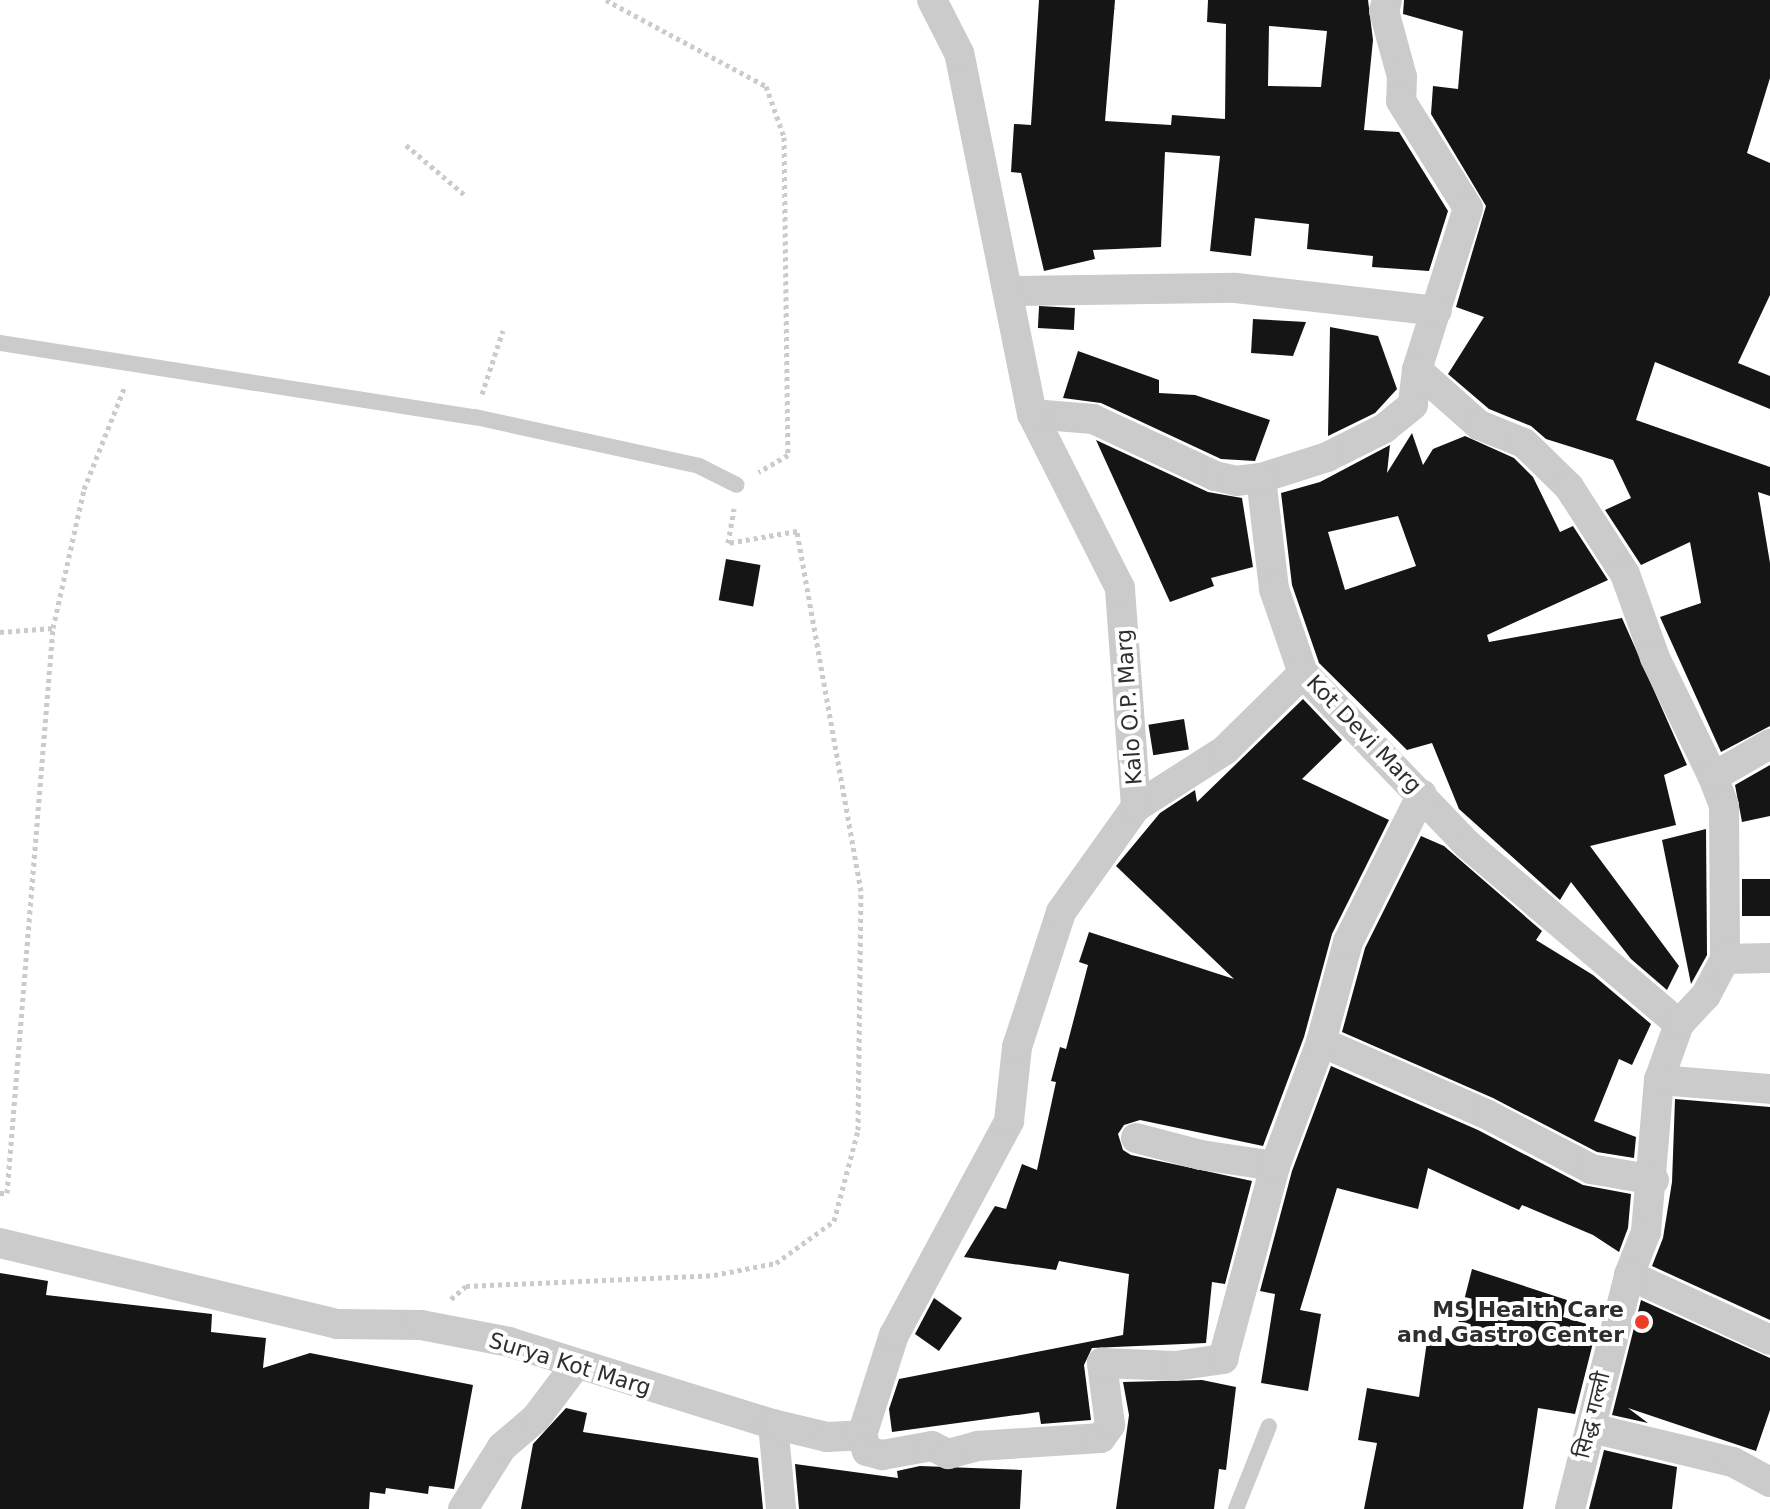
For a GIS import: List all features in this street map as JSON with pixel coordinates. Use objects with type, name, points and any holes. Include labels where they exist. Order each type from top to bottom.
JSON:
[{"type":"street","name":"Kalo O.P. Marg","points":[[862,1435],[894,1335],[1009,1121],[1017,1047],[1061,912],[1136,807],[1120,588],[1032,414],[959,53],[932,0]]},
{"type":"street","points":[[1032,414],[1093,419],[1215,476],[1236,481],[1261,478],[1327,457],[1385,428],[1413,405],[1417,370],[1468,208],[1401,101],[1402,77],[1384,11],[1387,0]]},
{"type":"street","points":[[1008,291],[1236,288],[1437,311]]},
{"type":"street","points":[[1417,370],[1479,425],[1524,443],[1569,487],[1625,574],[1655,658],[1724,806],[1725,959],[1706,995],[1679,1024],[1659,1080],[1654,1180],[1639,1258],[1629,1275],[1770,1340]]},
{"type":"street","name":"Kot Devi Marg","points":[[1261,478],[1274,589],[1303,673],[1468,845],[1679,1024]]},
{"type":"street","points":[[1136,807],[1225,750],[1303,673]]},
{"type":"street","points":[[1713,777],[1770,744]]},
{"type":"street","points":[[781,1509],[773,1424],[827,1437],[862,1435],[867,1451],[882,1455],[932,1446],[948,1454],[977,1446],[1101,1438],[1110,1425],[1102,1363],[1175,1366],[1223,1359],[1275,1166],[1321,1042],[1348,942],[1422,794]]},
{"type":"street","points":[[1725,959],[1770,958]]},
{"type":"street","points":[[1321,1042],[1486,1114],[1591,1169],[1654,1180]]},
{"type":"street","points":[[1659,1080],[1770,1089]]},
{"type":"street","points":[[1136,1138],[1201,1155],[1275,1166]]},
{"type":"street","name":"Surya Kot Marg","points":[[0,1243],[337,1324],[421,1325],[509,1342],[575,1366],[773,1424]]},
{"type":"street","name":"सिद्ध गल्ली","points":[[1570,1509],[1629,1275]]},
{"type":"street","points":[[463,1509],[502,1447],[536,1418],[575,1366]]},
{"type":"street","points":[[1591,1428],[1733,1462],[1770,1482]]},
{"type":"lane","points":[[0,343],[132,367],[475,417],[699,466],[737,485]]},
{"type":"lane","points":[[1236,1509],[1269,1426]]},
{"type":"path","points":[[421,1325],[466,1286],[714,1275],[776,1263],[834,1221],[858,1130],[861,891],[797,531],[728,543],[737,485],[788,455],[784,137],[766,86],[606,0]]},
{"type":"path","points":[[406,145],[465,195]]},
{"type":"path","points":[[475,417],[503,330]]},
{"type":"path","points":[[0,1193],[7,1193],[53,628],[84,489],[132,367]]},
{"type":"path","points":[[0,632],[53,628]]},
{"type":"building","points":[[1039,0],[1115,0],[1105,121],[1171,125],[1172,115],[1225,119],[1226,24],[1207,22],[1208,0],[1368,0],[1373,40],[1364,130],[1399,132],[1448,211],[1429,271],[1372,267],[1373,256],[1307,249],[1309,224],[1255,218],[1251,256],[1210,251],[1220,156],[1165,152],[1161,247],[1093,250],[1095,259],[1044,271],[1021,173],[1011,172],[1014,124],[1031,125]],"holes":[[[1269,26],[1327,31],[1321,87],[1268,86]]]},
{"type":"building","points":[[1404,0],[1770,0],[1770,78],[1747,153],[1770,163],[1770,295],[1738,363],[1770,376],[1770,409],[1655,362],[1636,420],[1770,467],[1770,496],[1758,492],[1770,563],[1770,726],[1721,752],[1660,617],[1701,603],[1690,542],[1641,565],[1605,510],[1631,498],[1613,460],[1546,439],[1531,426],[1489,409],[1448,374],[1484,317],[1456,307],[1486,206],[1431,114],[1433,86],[1458,89],[1463,31],[1403,14]]},
{"type":"building","points":[[1039,306],[1075,308],[1074,330],[1038,328]]},
{"type":"building","points":[[1253,319],[1306,322],[1293,356],[1251,353]]},
{"type":"building","points":[[1330,327],[1378,336],[1397,389],[1375,413],[1328,436]]},
{"type":"building","points":[[1078,351],[1159,380],[1159,393],[1195,395],[1270,420],[1255,461],[1221,459],[1101,403],[1063,398]]},
{"type":"building","points":[[1412,433],[1423,465],[1433,449],[1465,436],[1514,458],[1533,477],[1560,532],[1573,526],[1608,580],[1487,635],[1489,642],[1622,618],[1687,765],[1664,775],[1676,825],[1590,846],[1679,966],[1667,990],[1631,959],[1571,882],[1560,900],[1459,809],[1432,743],[1407,750],[1319,663],[1292,585],[1281,493],[1320,482],[1390,445],[1387,473]],"holes":[[[1398,516],[1416,566],[1345,590],[1328,532]]]},
{"type":"building","points":[[1096,440],[1208,492],[1242,498],[1253,567],[1211,578],[1214,586],[1170,602]]},
{"type":"building","points":[[726,559],[760,565],[753,606],[719,600]]},
{"type":"building","points":[[1303,699],[1342,740],[1302,779],[1389,820],[1332,934],[1304,1037],[1263,1146],[1140,1120],[1124,1125],[1118,1134],[1123,1150],[1131,1155],[1252,1181],[1225,1284],[1212,1282],[1206,1343],[1092,1348],[1084,1365],[1091,1420],[1041,1424],[1039,1412],[892,1432],[889,1409],[899,1379],[1123,1335],[1129,1274],[1059,1261],[1056,1270],[964,1257],[995,1206],[1006,1209],[1022,1164],[1037,1170],[1056,1082],[1051,1081],[1060,1047],[1066,1049],[1088,965],[1079,962],[1089,932],[1234,979],[1116,866],[1160,813],[1195,790],[1197,802]]},
{"type":"building","points":[[1184,719],[1189,750],[1153,755],[1148,725]]},
{"type":"building","points":[[1770,765],[1770,816],[1742,822],[1735,785]]},
{"type":"building","points":[[1706,829],[1707,955],[1691,984],[1662,840]]},
{"type":"building","points":[[1421,836],[1444,846],[1542,931],[1536,940],[1593,975],[1651,1024],[1632,1065],[1619,1059],[1594,1121],[1636,1137],[1634,1158],[1597,1152],[1493,1098],[1342,1032],[1365,948]]},
{"type":"building","points":[[1742,879],[1770,879],[1770,916],[1742,916]]},
{"type":"building","points":[[1331,1066],[1478,1130],[1583,1185],[1631,1194],[1628,1228],[1619,1252],[1593,1235],[1522,1205],[1519,1210],[1428,1168],[1418,1209],[1337,1188],[1300,1310],[1321,1314],[1308,1391],[1261,1383],[1275,1294],[1260,1291],[1292,1171]]},
{"type":"building","points":[[1675,1099],[1770,1107],[1770,1320],[1652,1266],[1663,1238],[1672,1182]]},
{"type":"building","points":[[1472,1269],[1567,1300],[1563,1317],[1597,1327],[1575,1414],[1538,1408],[1523,1509],[1364,1509],[1377,1443],[1358,1440],[1367,1388],[1419,1397],[1428,1334],[1454,1340]]},
{"type":"building","points":[[0,1273],[48,1281],[46,1295],[212,1314],[211,1332],[266,1338],[263,1368],[310,1353],[473,1385],[454,1489],[429,1486],[428,1494],[386,1488],[385,1494],[370,1492],[369,1509],[0,1509]]},
{"type":"building","points":[[934,1298],[962,1318],[939,1351],[915,1334]]},
{"type":"building","points":[[1641,1300],[1770,1358],[1770,1410],[1756,1451],[1628,1408],[1648,1423],[1612,1415]]},
{"type":"building","points":[[1202,1380],[1236,1387],[1226,1470],[1219,1469],[1214,1509],[1116,1509],[1129,1415],[1123,1382]]},
{"type":"building","points":[[566,1408],[587,1413],[583,1432],[758,1458],[763,1509],[521,1509],[533,1444]]},
{"type":"building","points":[[1604,1450],[1677,1467],[1672,1509],[1589,1509]]},
{"type":"building","points":[[795,1464],[898,1478],[897,1471],[920,1466],[1022,1470],[1020,1509],[799,1509]]},
{"type":"place","name":"MS Health Care and Gastro Center","points":[[1642,1322]]}]
